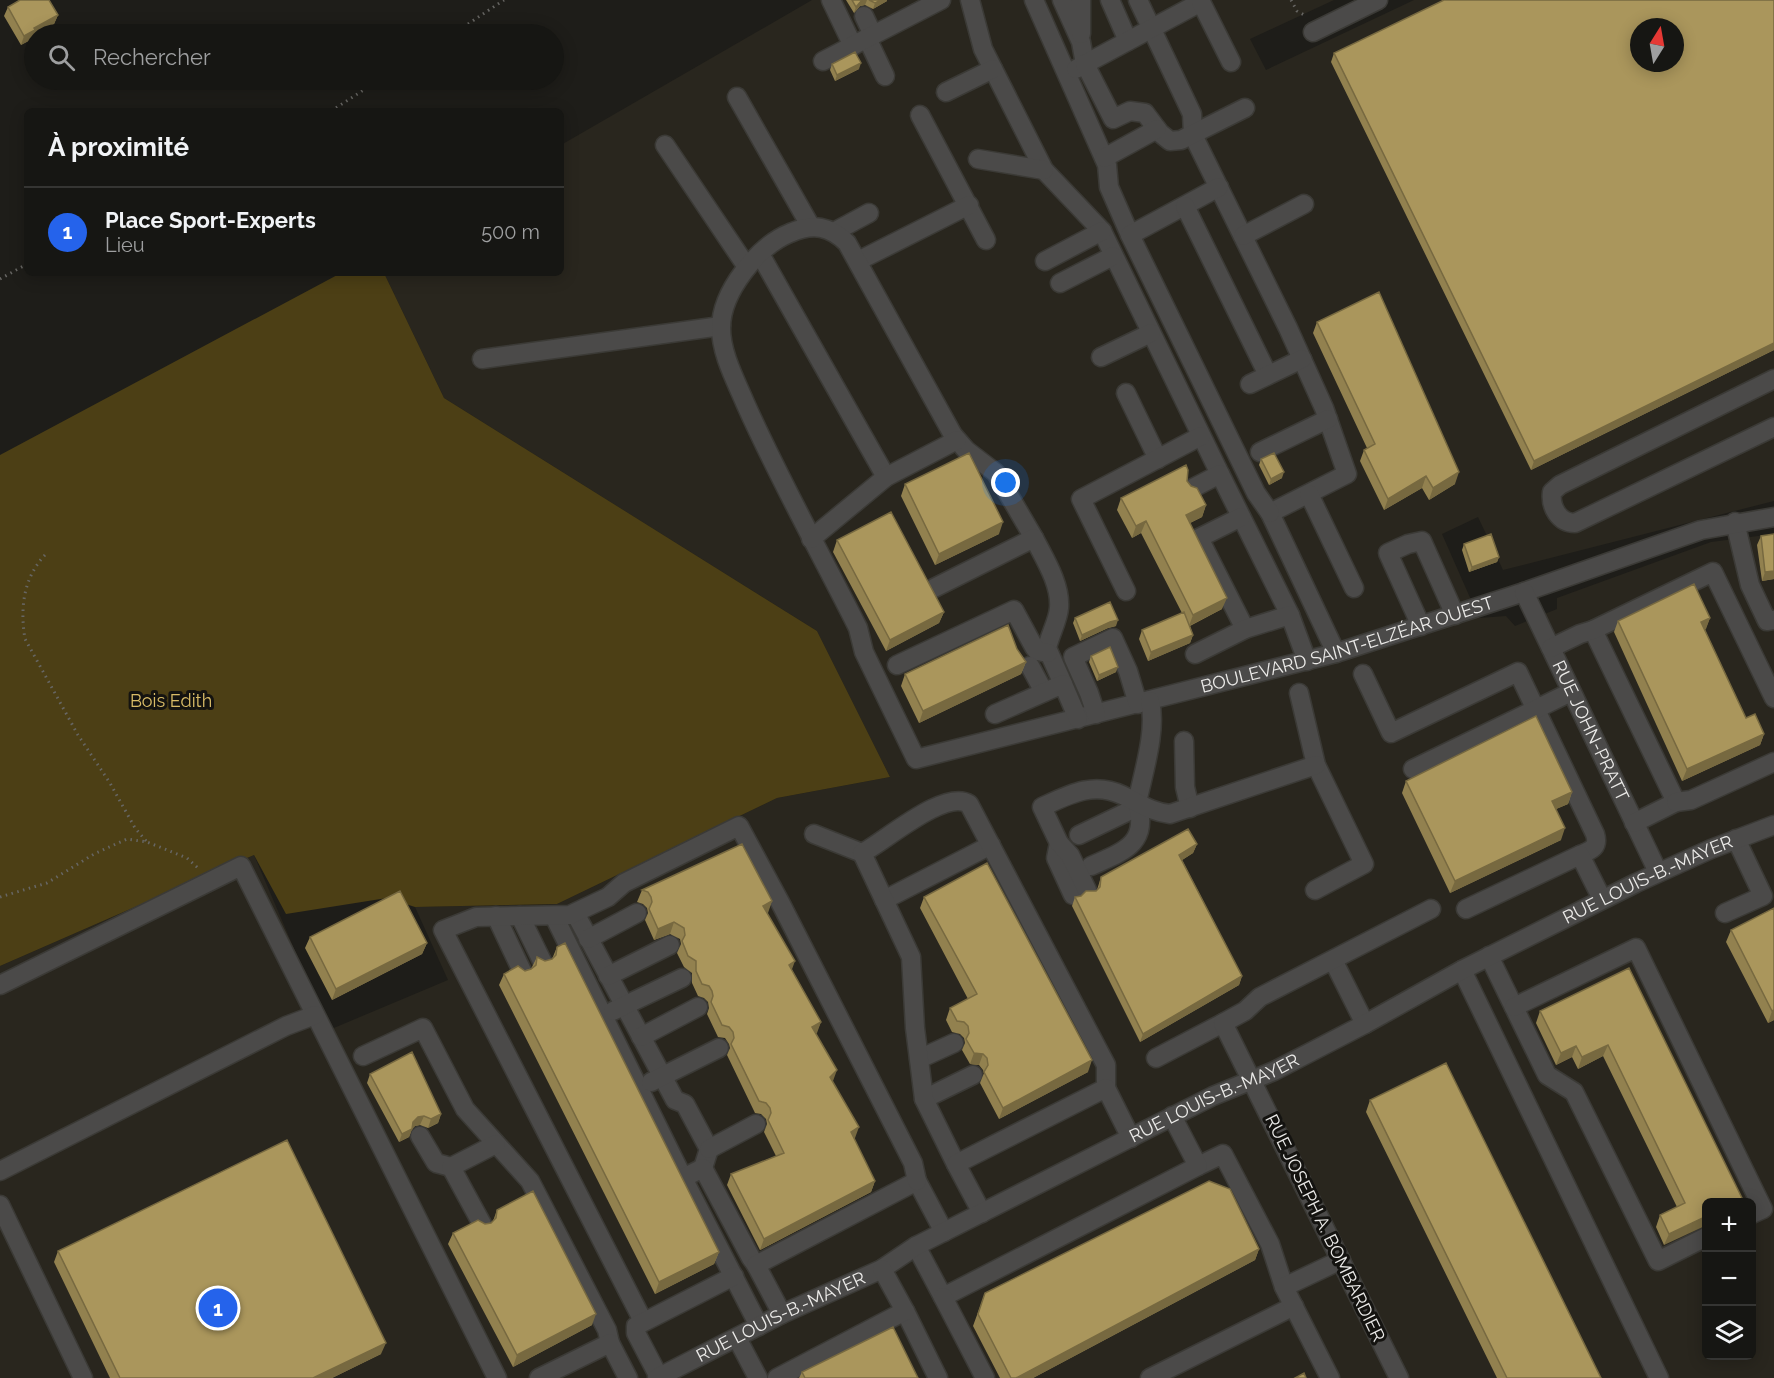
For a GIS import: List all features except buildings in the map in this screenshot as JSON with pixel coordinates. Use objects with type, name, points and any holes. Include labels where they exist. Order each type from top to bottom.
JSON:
[{"type":"street","points":[[831,0],[871,29],[885,76]]},
{"type":"street","points":[[823,61],[871,29],[940,0]]},
{"type":"street","points":[[970,0],[983,49],[1044,170],[1102,231],[1290,615],[1307,661]]},
{"type":"street","points":[[1034,0],[1107,165],[1109,187],[1131,235],[1256,493],[1270,513],[1336,653]]},
{"type":"street","points":[[1062,0],[1081,42]]},
{"type":"street","points":[[1081,0],[1081,42],[1085,64],[1113,119]]},
{"type":"street","points":[[1110,0],[1128,41]]},
{"type":"street","points":[[1138,0],[1192,114],[1193,135],[1302,359],[1328,419],[1347,474],[1270,513]]},
{"type":"street","points":[[1150,0],[1151,28]]},
{"type":"street","points":[[1310,24],[1378,0]]},
{"type":"street","points":[[1066,74],[1201,1],[1231,62]]},
{"type":"street","points":[[946,92],[993,69]]},
{"type":"street","points":[[737,97],[811,227]]},
{"type":"street","points":[[1092,131],[1125,112],[1137,111],[1145,114],[1170,141],[1181,140],[1245,108]]},
{"type":"street","points":[[920,115],[986,240]]},
{"type":"street","points":[[1104,158],[1157,129]]},
{"type":"street","points":[[665,145],[754,260],[886,477]]},
{"type":"street","points":[[978,159],[1044,170]]},
{"type":"street","points":[[1131,235],[1219,187]]},
{"type":"street","points":[[1243,236],[1304,204]]},
{"type":"street","points":[[858,261],[969,205]]},
{"type":"street","points":[[1185,206],[1268,375]]},
{"type":"street","points":[[834,232],[869,213]]},
{"type":"street","points":[[957,440],[886,477],[815,546],[762,442],[724,350],[721,326],[728,296],[754,260],[787,234],[811,227],[826,228],[847,243],[957,440],[966,450],[996,473],[1034,538],[1059,597],[1059,610],[1048,642],[1048,653],[1078,719]]},
{"type":"street","points":[[1045,261],[1102,231]]},
{"type":"street","points":[[1060,283],[1113,255]]},
{"type":"street","points":[[482,359],[721,326]]},
{"type":"street","points":[[1101,357],[1151,333]]},
{"type":"street","points":[[1250,384],[1302,359]]},
{"type":"street","points":[[1774,379],[1560,484],[1552,492],[1553,505],[1561,519],[1568,523],[1575,523],[1774,427]]},
{"type":"street","points":[[1126,393],[1158,459]]},
{"type":"street","points":[[1260,452],[1328,419]]},
{"type":"street","points":[[1126,591],[1081,499],[1201,436]]},
{"type":"street","points":[[1193,488],[1220,474]]},
{"type":"street","points":[[1310,494],[1354,588]]},
{"type":"street","points":[[1241,517],[1199,538],[1245,628]]},
{"type":"street","name":"BOULEVARD SAINT-ELZÉAR OUEST","points":[[815,546],[858,628],[864,652],[916,759],[1336,653],[1524,592],[1689,534],[1735,522],[1774,517]]},
{"type":"street","points":[[1735,522],[1755,597],[1767,621],[1774,620]]},
{"type":"street","points":[[934,588],[1034,538]]},
{"type":"street","points":[[1421,626],[1388,553],[1408,543],[1422,541],[1455,615]]},
{"type":"street","points":[[1551,648],[1713,572],[1774,698]]},
{"type":"street","name":"RUE JOHN-PRATT","points":[[1524,592],[1658,872]]},
{"type":"street","points":[[897,664],[1014,610],[1037,651],[1048,653]]},
{"type":"street","points":[[1195,654],[1245,628],[1290,615]]},
{"type":"street","points":[[1593,630],[1677,802]]},
{"type":"street","points":[[1091,866],[1126,850],[1136,837],[1141,816],[1137,803],[1151,734],[1152,713],[1144,703],[1113,638],[1073,657],[1096,714]]},
{"type":"street","points":[[1030,666],[1044,692]]},
{"type":"street","points":[[1363,674],[1391,732],[1518,672],[1595,834],[1597,843],[1595,848],[1466,909]]},
{"type":"street","points":[[995,714],[1063,684]]},
{"type":"street","points":[[1413,769],[1571,692]]},
{"type":"street","points":[[1299,693],[1316,765],[1364,864],[1315,890]]},
{"type":"street","points":[[1184,741],[1185,787],[1190,808]]},
{"type":"street","points":[[1634,823],[1677,802],[1691,800],[1774,762]]},
{"type":"street","points":[[1080,892],[1070,855],[1059,843],[1042,807],[1074,792],[1106,789],[1154,812],[1170,814],[1316,765]]},
{"type":"street","points":[[862,854],[911,820],[941,806],[962,801],[969,804],[1106,1065],[1106,1088],[1131,1138]]},
{"type":"street","points":[[1079,835],[1129,811],[1137,803]]},
{"type":"street","name":"RUE LOUIS-B.-MAYER","points":[[658,1378],[782,1314],[882,1269],[916,1246],[1172,1116],[1274,1071],[1462,970],[1658,872],[1774,825]]},
{"type":"street","points":[[643,1321],[443,930],[476,917],[554,916],[575,913],[608,897],[624,883],[739,826],[913,1163],[917,1181],[944,1232]]},
{"type":"street","points":[[814,834],[862,854],[911,957],[915,1028],[927,1104],[982,1213]]},
{"type":"street","points":[[1725,913],[1769,894],[1736,839]]},
{"type":"street","points":[[884,900],[992,845]]},
{"type":"street","points":[[1580,855],[1602,900]]},
{"type":"street","points":[[0,985],[242,867],[497,1378]]},
{"type":"street","points":[[1156,1058],[1245,1011],[1260,997],[1431,909]]},
{"type":"street","points":[[575,913],[675,1100],[685,1104],[709,1149]]},
{"type":"street","points":[[588,939],[637,913]]},
{"type":"street","points":[[496,916],[522,971]]},
{"type":"street","points":[[520,916],[542,961]]},
{"type":"street","points":[[554,916],[759,1326]]},
{"type":"street","points":[[608,976],[670,945]]},
{"type":"street","points":[[1514,1007],[1636,948],[1763,1209],[1756,1212]]},
{"type":"street","points":[[1490,956],[1547,1075],[1574,1092],[1658,1261],[1702,1240]]},
{"type":"street","points":[[1333,960],[1365,1024]]},
{"type":"street","points":[[1462,970],[1659,1378]]},
{"type":"street","points":[[604,1016],[682,978]]},
{"type":"street","points":[[641,1037],[698,1007]]},
{"type":"street","points":[[0,1171],[286,1026],[315,1015]]},
{"type":"street","name":"RUE JOSEPH A. BOMBARDIER","points":[[1223,1023],[1399,1378]]},
{"type":"street","points":[[363,1056],[423,1028],[465,1109],[530,1181],[607,1330],[610,1343],[628,1378]]},
{"type":"street","points":[[919,1059],[954,1043]]},
{"type":"street","points":[[639,1088],[719,1048]]},
{"type":"street","points":[[927,1104],[974,1081]]},
{"type":"street","points":[[956,1164],[1106,1088]]},
{"type":"street","points":[[1172,1116],[1198,1166]]},
{"type":"street","points":[[756,1124],[709,1149],[703,1168],[782,1314]]},
{"type":"street","points":[[420,1136],[436,1163],[451,1167],[496,1144]]},
{"type":"street","points":[[942,1297],[1223,1154],[1270,1244],[1284,1287],[1330,1378]]},
{"type":"street","points":[[451,1167],[482,1224]]},
{"type":"street","points":[[683,1178],[703,1168]]},
{"type":"street","points":[[756,1265],[917,1181]]},
{"type":"street","points":[[0,1205],[83,1378]]},
{"type":"street","points":[[916,1246],[985,1378]]},
{"type":"street","points":[[1284,1287],[1341,1260]]},
{"type":"street","points":[[882,1269],[938,1378]]},
{"type":"street","points":[[658,1378],[636,1333],[636,1326],[734,1276]]},
{"type":"street","points":[[1150,1378],[1294,1306]]},
{"type":"street","points":[[777,1378],[905,1311]]},
{"type":"street","points":[[737,1338],[758,1378]]},
{"type":"street","points":[[539,1378],[610,1343]]},
{"type":"path","points":[[468,24],[504,0]]},
{"type":"path","points":[[1291,0],[1297,11],[1310,24]]},
{"type":"path","points":[[336,108],[364,90]]},
{"type":"path","points":[[0,279],[24,266]]},
{"type":"path","points":[[45,555],[33,567],[25,593],[22,623],[25,639],[78,735],[110,783],[135,828],[147,842]]},
{"type":"path","points":[[0,897],[47,883],[94,854],[127,839],[147,842],[187,858],[212,881]]},
{"type":"shaded area","points":[[812,0],[1334,0],[1250,39],[1266,70],[1414,0],[1774,0],[1774,501],[1503,570],[1478,517],[1442,534],[1479,618],[1506,616],[1515,626],[1557,609],[1557,598],[1711,542],[1774,534],[1774,1378],[0,1378],[0,966],[254,855],[329,1030],[448,980],[415,907],[557,904],[777,798],[890,777],[817,631],[444,398],[385,276],[564,276],[564,143]]},
{"type":"green space","name":"Bois Edith","points":[[335,276],[385,276],[444,398],[817,631],[890,777],[777,798],[557,904],[415,907],[387,898],[286,914],[254,855],[0,966],[0,455]]},
{"type":"place","name":"Place Sport-Experts","points":[[218,1308]]}]
